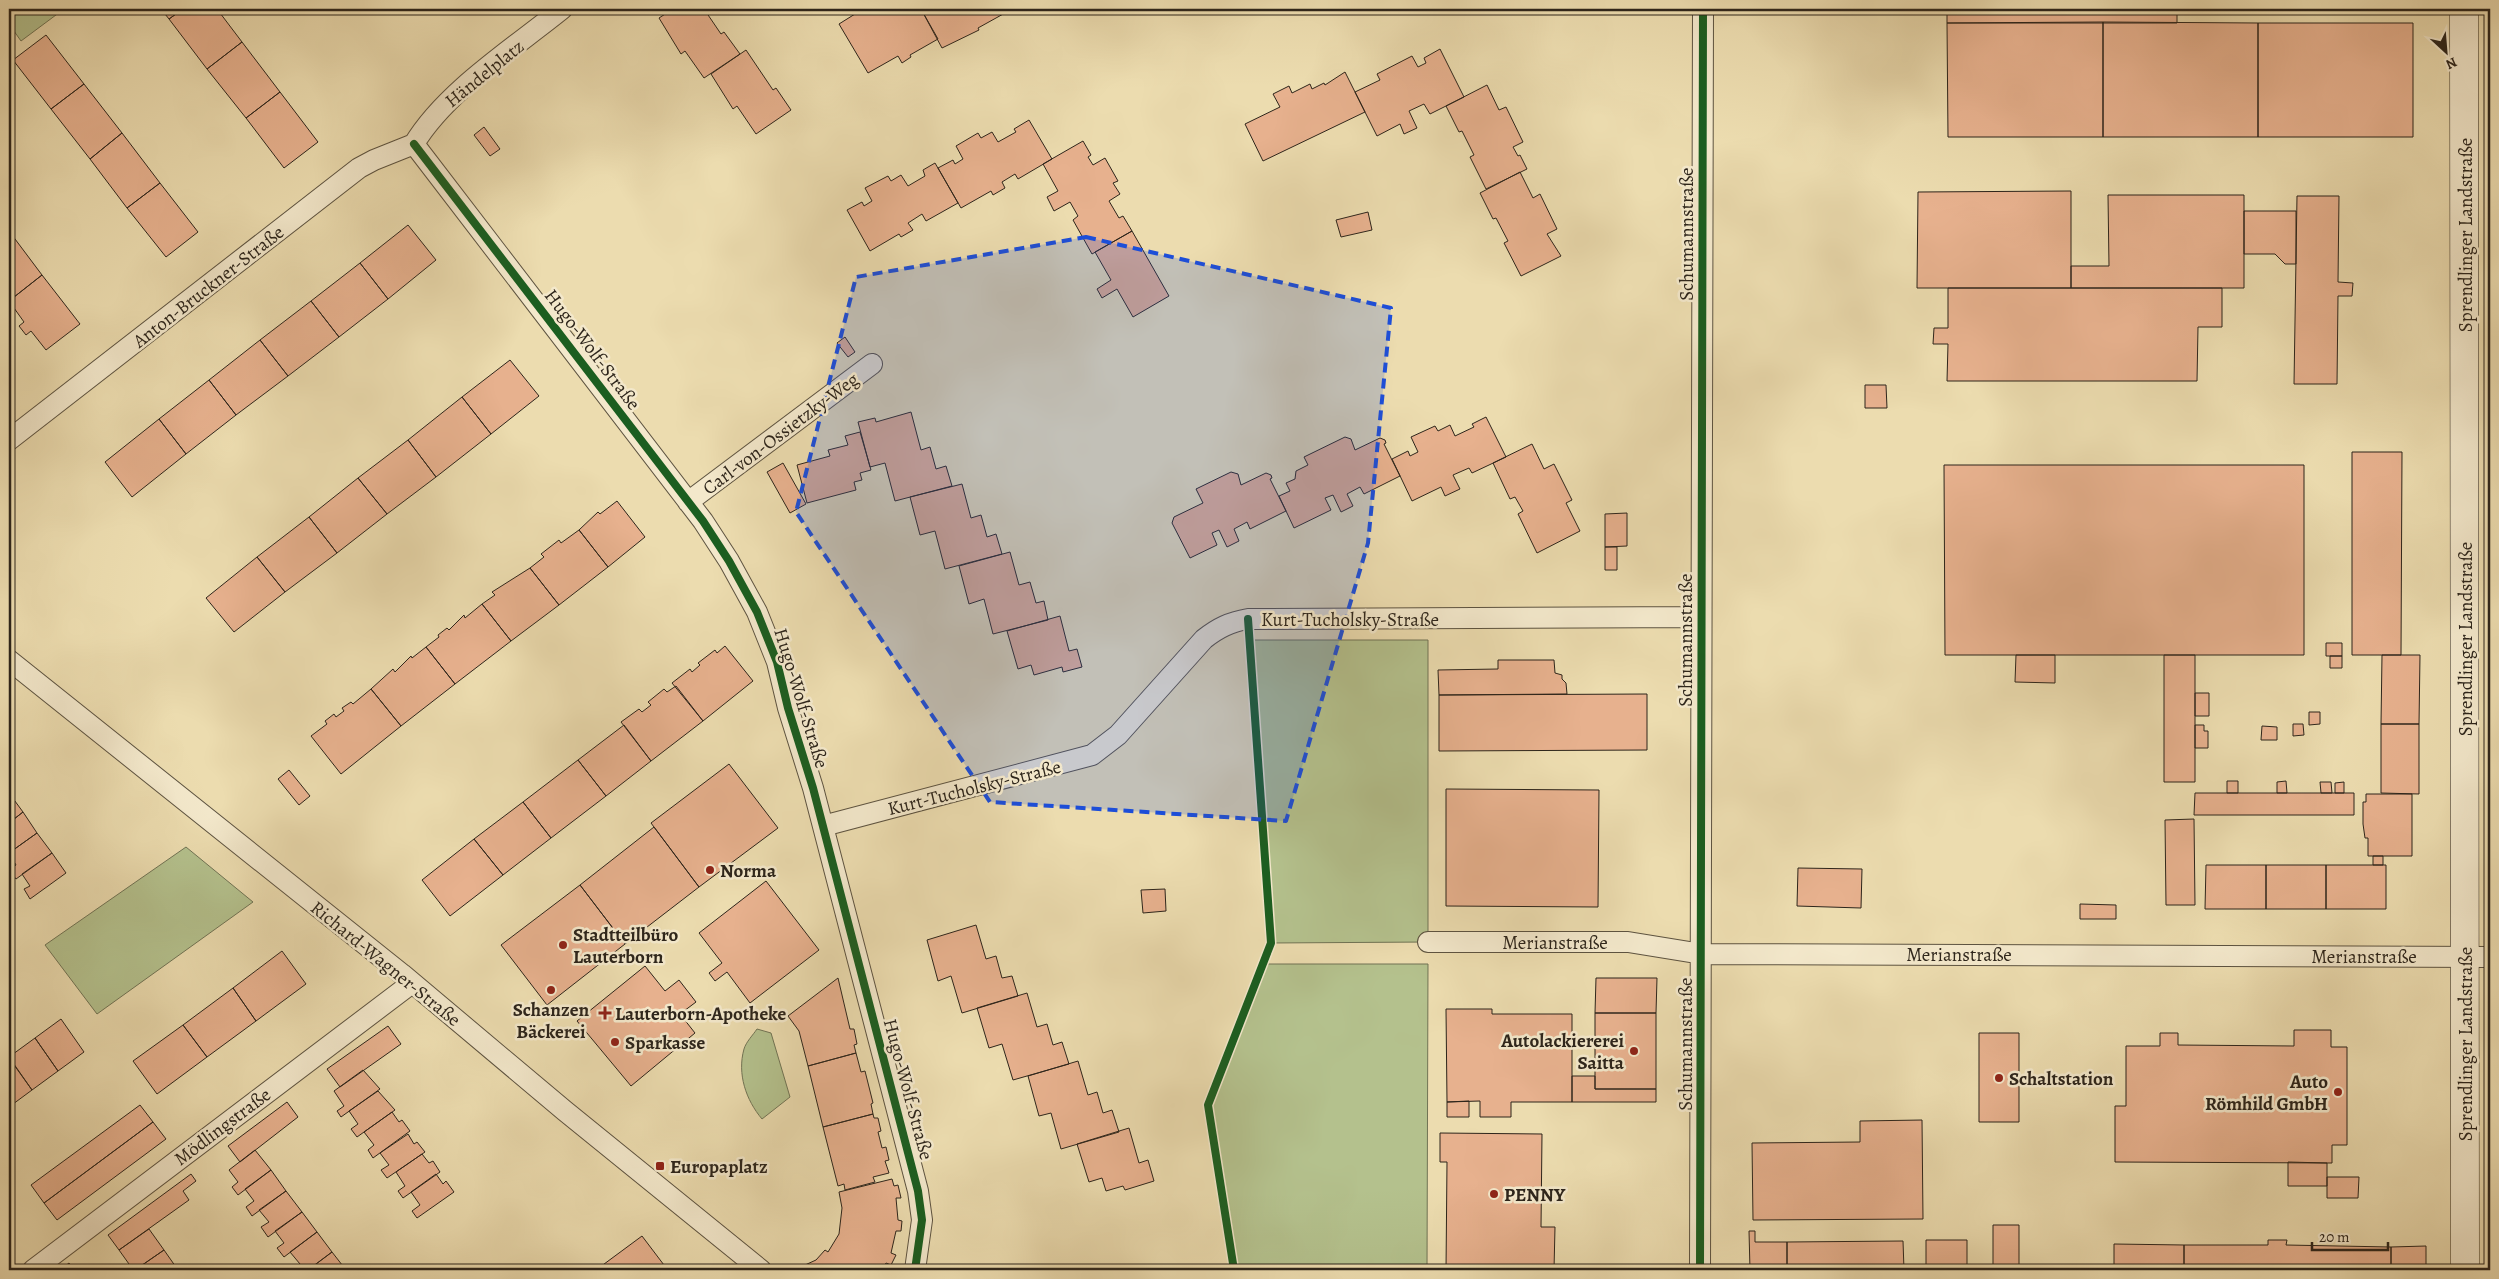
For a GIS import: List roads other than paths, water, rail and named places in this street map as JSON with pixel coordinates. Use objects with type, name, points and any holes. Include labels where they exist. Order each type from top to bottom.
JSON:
[{"type":"main road","name":"Sprendlinger Landstraße","points":[[2464,9],[2477,957],[2465,1270]]},
{"type":"street","name":"Händelplatz","points":[[414,144],[428,122],[453,96],[562,9]]},
{"type":"street","name":"Schumannstraße","points":[[1700,1270],[1703,9]]},
{"type":"street","name":"Anton-Bruckner-Straße","points":[[9,440],[359,168],[414,144]]},
{"type":"street","name":"Hugo-Wolf-Straße","points":[[414,144],[688,502],[729,561],[768,638],[823,826],[918,1190],[922,1220],[915,1270]]},
{"type":"street","name":"Carl-von-Ossietzky-Weg","points":[[688,502],[872,364]]},
{"type":"street","name":"Kurt-Tucholsky-Straße","points":[[823,826],[1092,755],[1118,735],[1204,639],[1217,629],[1233,622],[1248,619],[1334,618],[1701,617]]},
{"type":"street","name":"Richard-Wagner-Straße","points":[[13,671],[412,983],[565,1111],[761,1270]]},
{"type":"street","name":"Merianstraße","points":[[1428,942],[1628,942],[1702,954],[2477,957]]},
{"type":"street","name":"Mödlingstraße","points":[[33,1270],[412,983]]},
{"type":"place","name":"Norma","points":[[710,870]]},
{"type":"place","name":"Stadtteilbüro Lauterborn","points":[[563,945]]},
{"type":"place","name":"Schanzen Bäckerei","points":[[551,990]]},
{"type":"place","name":"Lauterborn-Apotheke","points":[[605,1013]]},
{"type":"place","name":"Sparkasse","points":[[615,1042]]},
{"type":"place","name":"Autolackiererei Saitta","points":[[1634,1051]]},
{"type":"place","name":"Schaltstation","points":[[1999,1078]]},
{"type":"place","name":"Auto Römhild GmbH","points":[[2338,1092]]},
{"type":"place","name":"Europaplatz","points":[[660,1166]]},
{"type":"place","name":"PENNY","points":[[1494,1194]]}]
